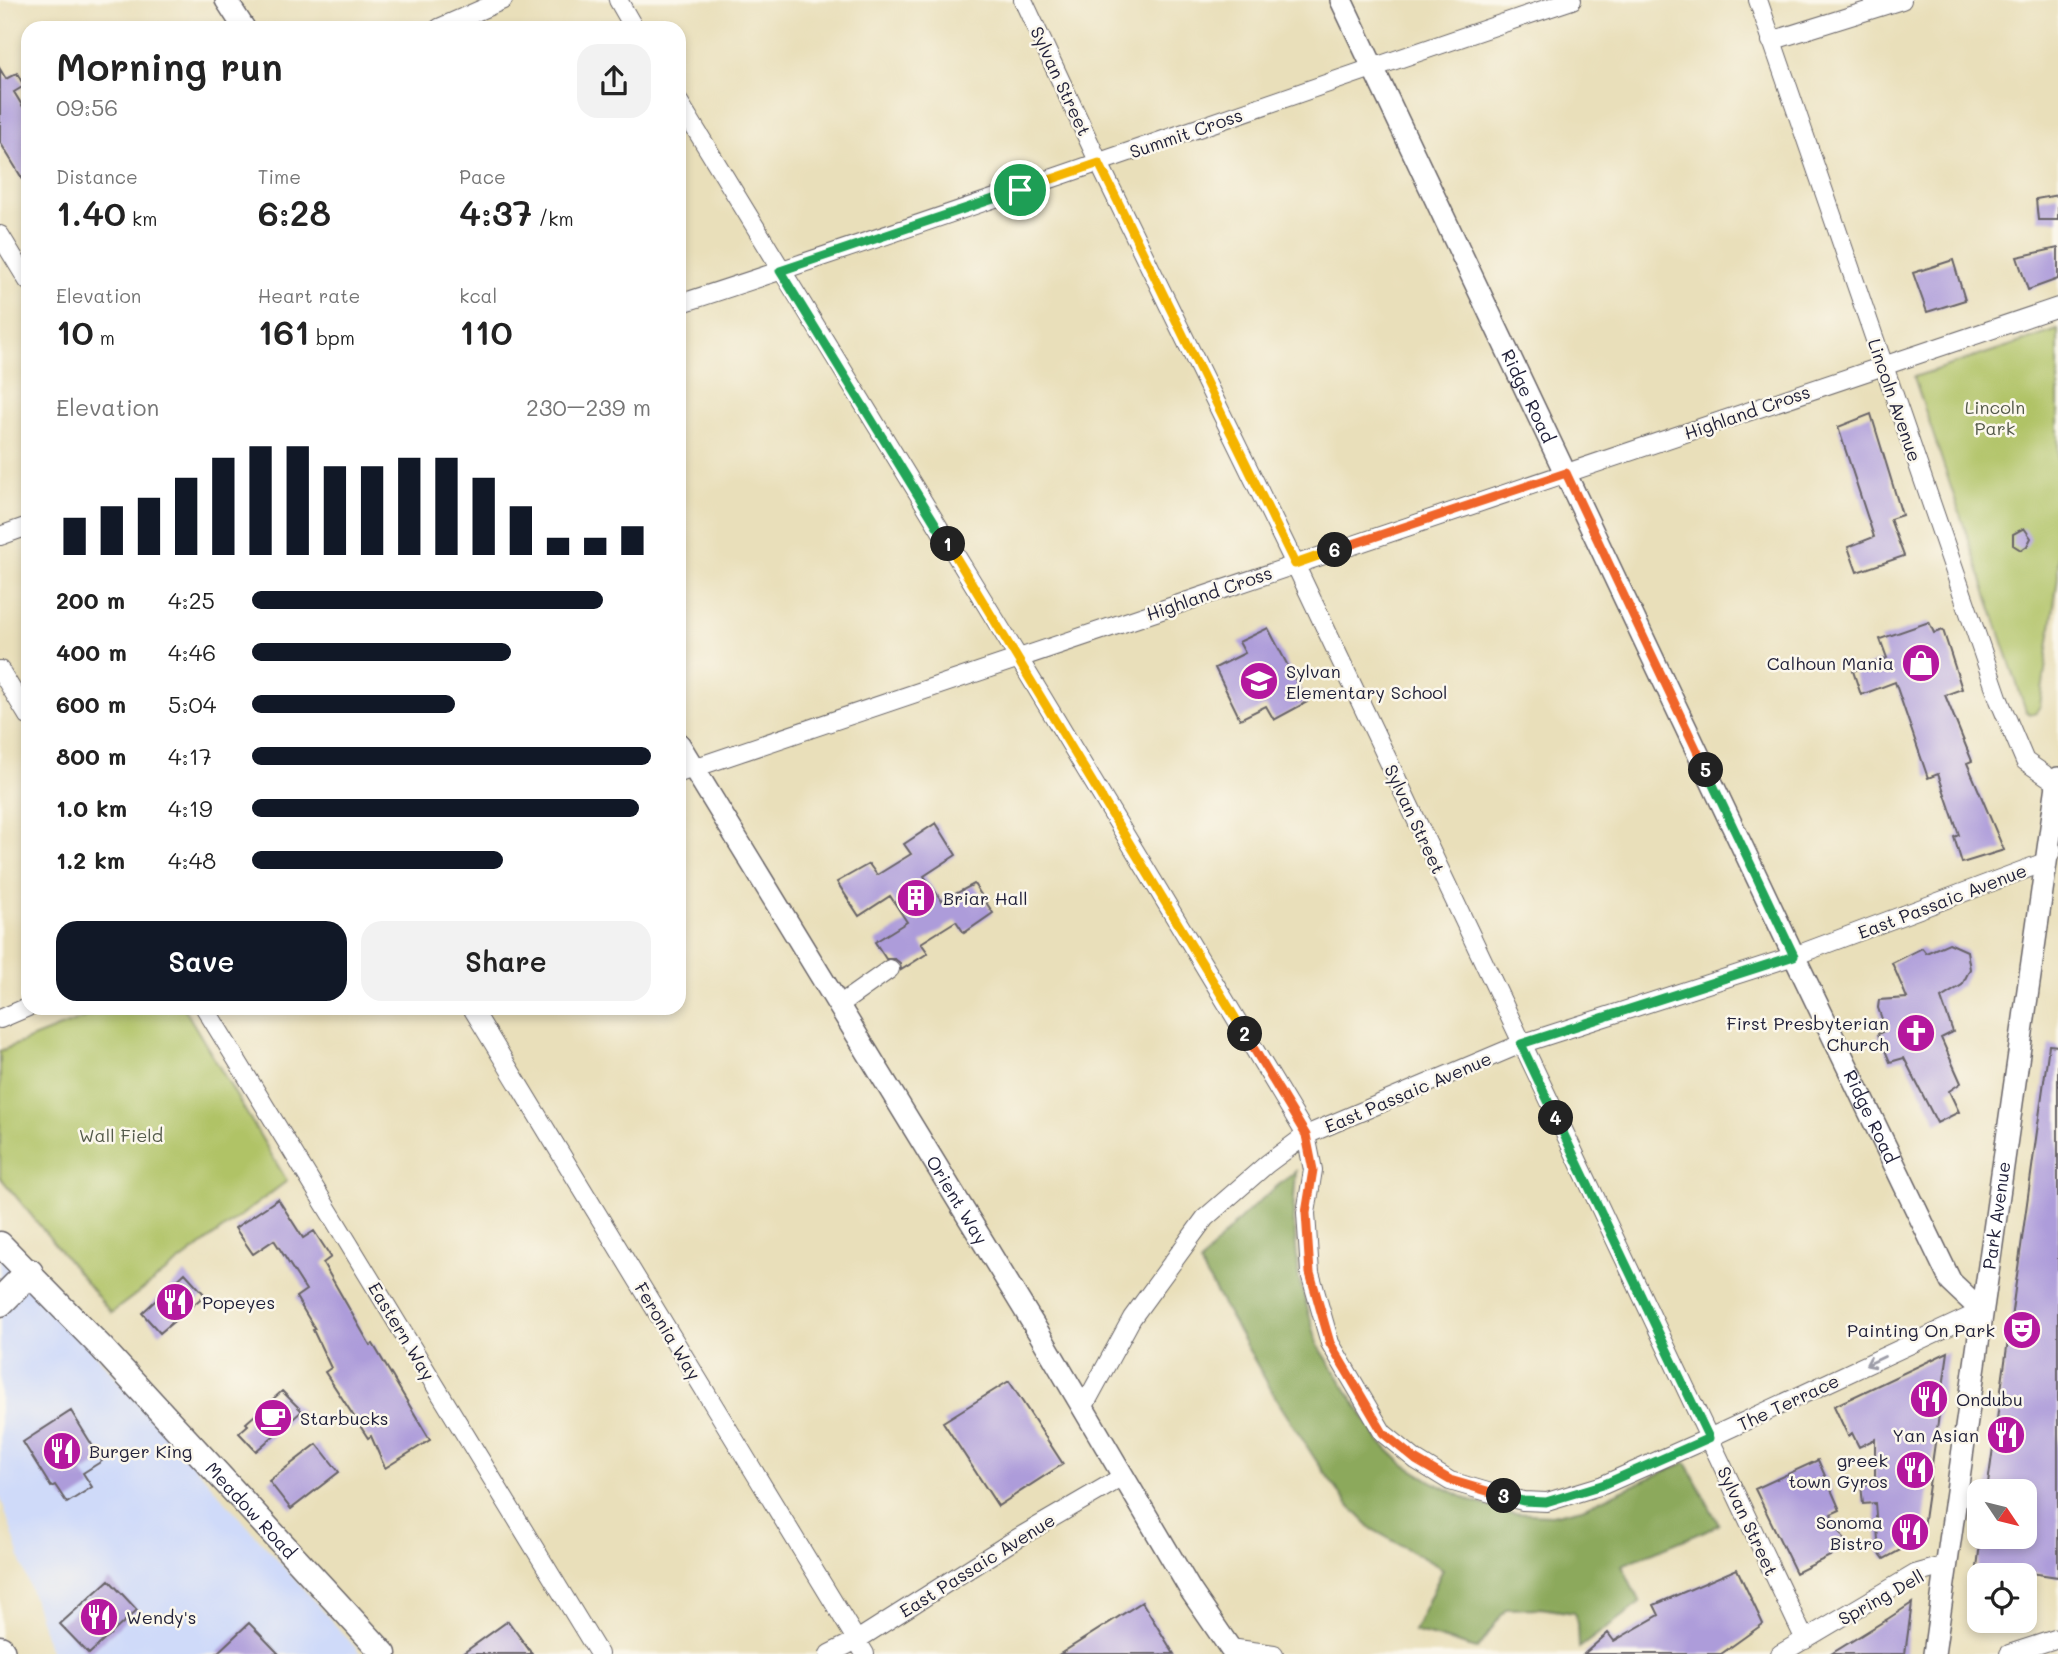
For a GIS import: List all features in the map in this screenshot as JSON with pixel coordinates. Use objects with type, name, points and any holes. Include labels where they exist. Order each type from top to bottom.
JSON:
[{"type":"highway","points":[[0,1302],[29,1273]]},
{"type":"main road","name":"Meadow Road","points":[[0,1244],[128,1376],[384,1654]]},
{"type":"street","points":[[226,0],[240,21]]},
{"type":"street","points":[[455,21],[503,0]]},
{"type":"street","points":[[618,0],[630,21]]},
{"type":"street","name":"Sylvan Street","points":[[1023,0],[1099,163],[1295,564],[1804,1640]]},
{"type":"street","name":"Ridge Road","points":[[1341,0],[1951,1282],[1982,1311]]},
{"type":"street","name":"Summit Cross","points":[[686,302],[1572,0]]},
{"type":"street","name":"Lincoln Avenue","points":[[1758,0],[1999,700],[2025,761],[2058,781]]},
{"type":"street","points":[[1771,41],[1902,0]]},
{"type":"street","name":"The Terrace","points":[[686,114],[1306,1135],[1313,1170],[1306,1213],[1310,1273],[1330,1343],[1383,1433],[1416,1460],[1450,1480],[1523,1501],[1546,1502],[1602,1485],[1982,1311]]},
{"type":"street","points":[[0,235],[21,270]]},
{"type":"street","name":"Highland Cross","points":[[686,770],[2058,307]]},
{"type":"street","points":[[0,536],[21,528]]},
{"type":"street","points":[[0,670],[21,704]]},
{"type":"street","name":"Orient Way","points":[[686,770],[839,1005],[1191,1591],[1232,1651]]},
{"type":"street","name":"Park Avenue","points":[[1934,1654],[2058,781]]},
{"type":"street","points":[[2045,862],[2058,839]]},
{"type":"street","name":"East Passaic Avenue","points":[[1083,1408],[1132,1318],[1205,1218],[1267,1164],[1306,1135],[1521,1044],[1794,956],[2045,862]]},
{"type":"street","points":[[839,1005],[890,969]]},
{"type":"street","points":[[0,1019],[21,1010]]},
{"type":"street","name":"Eastern Way","points":[[209,1015],[599,1654]]},
{"type":"street","name":"Feronia Way","points":[[475,1015],[861,1647]]},
{"type":"street","name":"East Passaic Avenue","points":[[829,1654],[861,1647],[1016,1539],[1124,1476]]},
{"type":"street","name":"Spring Dell","points":[[1780,1654],[1915,1574],[1947,1565]]},
{"type":"street","points":[[2009,1654],[2058,1638]]},
{"type":"street","points":[[1232,1651],[1274,1654]]},
{"type":"shaded area","points":[[0,1257],[63,1318],[361,1654],[51,1654],[0,1495]]},
{"type":"green space","name":"Lincoln Park","points":[[2058,330],[2058,577],[2040,706],[2036,712],[2030,714],[2026,711],[1914,377]]},
{"type":"green space","name":"Wall Field","points":[[90,1015],[188,1015],[287,1181],[111,1313],[0,1177],[0,1051]]},
{"type":"green space","points":[[1296,1171],[1293,1214],[1299,1279],[1318,1345],[1380,1442],[1402,1463],[1471,1501],[1511,1513],[1552,1515],[1582,1508],[1686,1462],[1719,1525],[1622,1565],[1640,1603],[1579,1648],[1578,1623],[1574,1613],[1540,1608],[1506,1609],[1477,1649],[1414,1631],[1443,1569],[1372,1529],[1350,1507],[1277,1400],[1200,1264],[1245,1214]]},
{"type":"building","points":[[0,69],[6,79],[17,73],[21,80],[21,88],[14,92],[21,104],[21,176],[0,142]]},
{"type":"building","points":[[2058,195],[2058,220],[2038,220],[2036,199]]},
{"type":"building","points":[[2058,248],[2058,279],[2028,290],[2017,257]]},
{"type":"building","points":[[1953,260],[1965,300],[1927,312],[1913,273]]},
{"type":"building","points":[[1871,414],[1902,515],[1890,519],[1904,556],[1857,572],[1848,547],[1874,537],[1838,427]]},
{"type":"building","points":[[2024,528],[2031,538],[2021,550],[2013,545],[2013,534]]},
{"type":"building","points":[[1929,622],[1934,633],[1943,630],[1962,689],[1945,695],[1972,761],[1967,763],[2004,850],[1962,863],[1954,837],[1959,835],[1938,774],[1928,778],[1895,682],[1861,695],[1853,671],[1887,658],[1880,639]]},
{"type":"building","name":"Sylvan Elementary School","points":[[1268,628],[1307,702],[1274,720],[1266,706],[1240,719],[1215,668],[1245,653],[1239,642]]},
{"type":"building","name":"Briar Hall","points":[[936,823],[956,855],[924,876],[942,901],[974,884],[993,913],[964,933],[956,921],[921,943],[928,953],[901,970],[900,963],[895,959],[886,959],[875,942],[907,922],[890,896],[859,916],[837,882],[869,864],[877,875],[911,854],[904,844]]},
{"type":"building","name":"First Presbyterian Church","points":[[1949,943],[1967,951],[1970,969],[1962,985],[1941,998],[1953,1032],[1941,1038],[1961,1083],[1949,1091],[1959,1112],[1937,1123],[1904,1058],[1890,1062],[1878,1034],[1886,1030],[1878,1008],[1879,1000],[1907,998],[1892,963],[1922,948],[1926,953]]},
{"type":"building","points":[[2049,1045],[2058,1046],[2058,1577],[2037,1574],[2037,1563],[1978,1563],[1979,1549],[2037,1549],[2037,1479],[1989,1479]]},
{"type":"building","points":[[278,1199],[303,1238],[314,1231],[331,1257],[323,1263],[370,1345],[373,1344],[430,1440],[385,1468],[371,1436],[368,1438],[325,1372],[331,1368],[313,1330],[315,1329],[296,1297],[306,1290],[274,1240],[253,1254],[235,1228]]},
{"type":"building","name":"Popeyes","points":[[185,1273],[205,1295],[160,1333],[142,1313]]},
{"type":"building","points":[[1948,1352],[1922,1534],[1917,1541],[1884,1559],[1879,1552],[1875,1503],[1863,1504],[1861,1485],[1875,1483],[1875,1439],[1859,1447],[1852,1433],[1848,1436],[1834,1406]]},
{"type":"building","points":[[1009,1381],[1063,1464],[998,1506],[943,1422]]},
{"type":"building","name":"Starbucks","points":[[282,1391],[302,1411],[256,1451],[239,1433],[248,1425],[246,1423]]},
{"type":"building","name":"Burger King","points":[[71,1411],[102,1461],[83,1473],[92,1487],[67,1503],[55,1485],[51,1487],[23,1442]]},
{"type":"building","points":[[317,1444],[339,1472],[291,1509],[269,1481]]},
{"type":"building","points":[[1818,1460],[1840,1510],[1831,1514],[1848,1547],[1796,1573],[1755,1489]]},
{"type":"building","points":[[1737,1569],[1763,1624],[1721,1654],[1584,1654],[1608,1633],[1614,1641],[1659,1615],[1654,1605]]},
{"type":"building","name":"Wendy's","points":[[109,1580],[137,1610],[89,1654],[60,1624]]},
{"type":"building","points":[[1142,1602],[1174,1654],[1060,1654]]},
{"type":"building","points":[[1912,1603],[1905,1654],[1831,1654]]},
{"type":"building","points":[[508,1621],[532,1654],[462,1654]]},
{"type":"building","points":[[249,1623],[279,1654],[216,1654]]},
{"type":"place","name":"Calhoun Mania","points":[[1921,663]]},
{"type":"place","name":"Sylvan Elementary School","points":[[1259,681]]},
{"type":"place","name":"Briar Hall","points":[[916,898]]},
{"type":"place","name":"First Presbyterian Church","points":[[1916,1033]]},
{"type":"place","name":"Popeyes","points":[[175,1302]]},
{"type":"place","name":"Painting On Park","points":[[2022,1330]]},
{"type":"place","name":"Ondubu","points":[[1929,1399]]},
{"type":"place","name":"Starbucks","points":[[273,1418]]},
{"type":"place","name":"Yan Asian","points":[[2006,1435]]},
{"type":"place","name":"Burger King","points":[[62,1451]]},
{"type":"place","name":"greek town Gyros","points":[[1915,1470]]},
{"type":"place","name":"Sonoma Bistro","points":[[1910,1532]]},
{"type":"place","name":"Wendy's","points":[[99,1617]]},
{"type":"route","points":[[1099,163],[1295,564],[1566,473],[1794,956],[1521,1044],[1709,1438],[1602,1485],[1546,1502],[1523,1501],[1491,1493],[1450,1480],[1416,1460],[1383,1433],[1330,1343],[1310,1273],[1306,1213],[1313,1170],[1306,1135],[1018,657],[780,271],[1020,190],[1099,163]]}]
